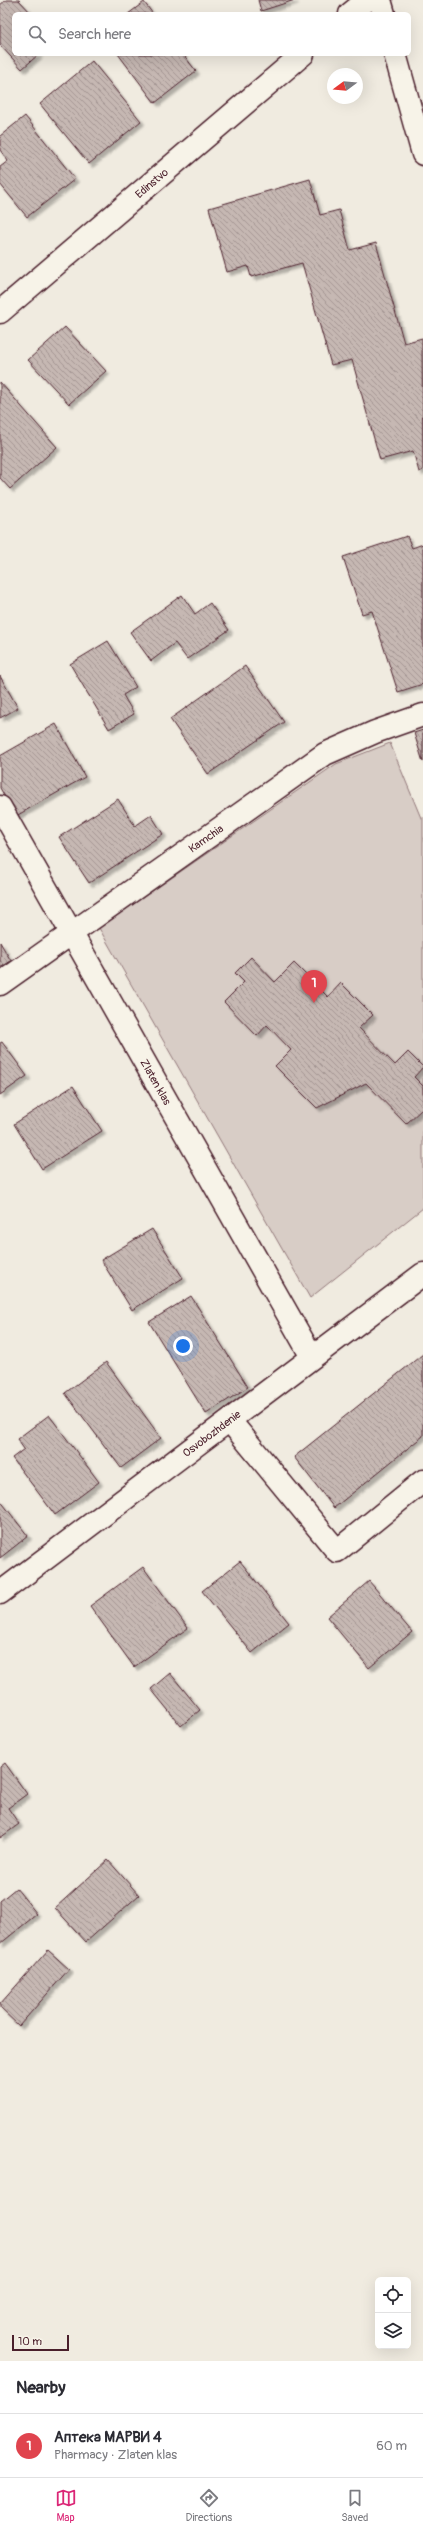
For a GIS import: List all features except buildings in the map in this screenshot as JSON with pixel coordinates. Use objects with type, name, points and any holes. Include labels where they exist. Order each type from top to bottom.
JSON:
[{"type":"street","points":[[352,12],[367,0]]},
{"type":"street","points":[[380,0],[383,12]]},
{"type":"street","name":"Edinstvo","points":[[0,312],[301,56]]},
{"type":"street","points":[[396,56],[423,154]]},
{"type":"street","name":"Kamchia","points":[[0,984],[73,934],[325,754],[374,732],[423,715]]},
{"type":"street","name":"Zlaten klas","points":[[0,807],[312,1357]]},
{"type":"street","name":"Osvobozhdenie","points":[[0,1593],[423,1274]]},
{"type":"street","points":[[230,1421],[337,1551],[423,1481]]},
{"type":"shaded area","points":[[390,743],[421,818],[423,817],[423,1208],[310,1298],[99,928],[336,764]]},
{"type":"place","name":"Аптека МАРВИ 4","points":[[314,1003]]}]
